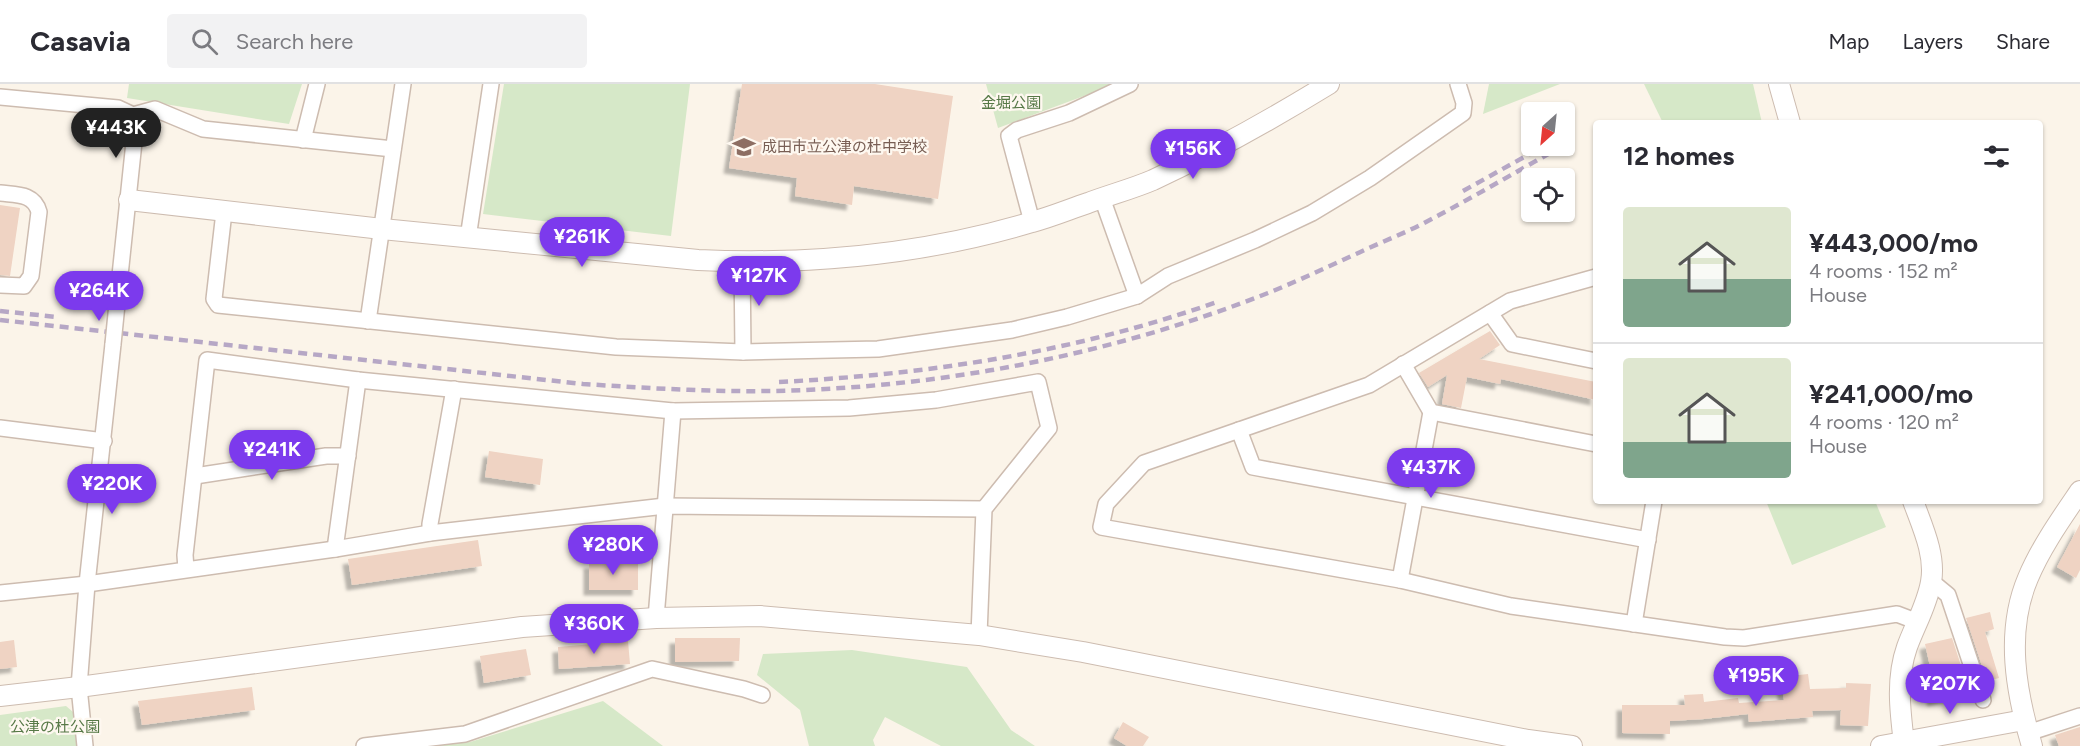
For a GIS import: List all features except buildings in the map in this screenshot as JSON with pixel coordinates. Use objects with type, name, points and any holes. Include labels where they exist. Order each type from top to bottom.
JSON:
[{"type":"street","points":[[303,140],[317,84]]},
{"type":"street","points":[[368,321],[403,84]]},
{"type":"street","points":[[468,237],[491,84]]},
{"type":"street","points":[[1032,222],[1009,136],[1017,130],[1069,112],[1130,84]]},
{"type":"street","points":[[129,200],[224,212],[687,259],[742,262],[808,260],[932,245],[1032,222],[1151,181],[1262,124],[1304,90],[1329,84]]},
{"type":"street","points":[[224,212],[214,299],[218,305],[616,347],[743,352],[889,348],[1012,330],[1067,317],[1137,296],[1168,276],[1255,240],[1312,213],[1370,178],[1463,113],[1464,103],[1458,84]]},
{"type":"street","points":[[1779,84],[1789,120]]},
{"type":"street","points":[[0,97],[118,108],[133,114],[155,109],[203,129],[393,149]]},
{"type":"street","points":[[84,746],[79,687],[87,584],[129,200],[136,123],[133,114]]},
{"type":"street","points":[[0,193],[28,196],[37,204],[39,212],[31,276],[24,286],[0,285]]},
{"type":"street","points":[[1102,198],[1137,296]]},
{"type":"street","points":[[742,262],[743,352]]},
{"type":"street","points":[[1593,278],[1510,301],[1369,385],[1144,463],[1106,504],[1101,527],[1400,580],[1510,606],[1725,637],[1744,638],[1897,614],[1918,622]]},
{"type":"street","points":[[1490,313],[1512,344],[1593,360]]},
{"type":"street","points":[[186,569],[185,555],[207,360],[358,381],[673,411],[849,408],[936,400],[1038,382],[1049,428],[984,509],[979,636]]},
{"type":"street","points":[[1400,580],[1431,412],[1403,364]]},
{"type":"street","points":[[335,549],[358,381]]},
{"type":"street","points":[[430,532],[454,389]]},
{"type":"street","points":[[656,618],[673,411]]},
{"type":"street","points":[[1431,412],[1593,443]]},
{"type":"street","points":[[0,428],[104,441]]},
{"type":"street","points":[[1239,430],[1253,467],[1648,540]]},
{"type":"street","points":[[195,476],[326,456],[348,456]]},
{"type":"street","points":[[2028,733],[2014,650],[2020,603],[2028,579],[2043,548],[2080,491]]},
{"type":"street","points":[[1634,624],[1654,504]]},
{"type":"street","points":[[1904,743],[1899,698],[1902,664],[1931,581],[1931,560],[1926,537],[1914,504]]},
{"type":"street","points":[[0,593],[87,584],[335,549],[430,532],[665,506],[984,509]]},
{"type":"street","points":[[1931,581],[1948,595],[1983,700]]},
{"type":"street","points":[[0,696],[522,627],[656,618],[760,616],[979,636],[1083,652],[1528,740],[1572,746]]},
{"type":"street","points":[[364,746],[465,734],[652,669],[762,695]]},
{"type":"street","points":[[1881,746],[2028,733],[2080,716]]},
{"type":"green space","points":[[129,84],[302,84],[289,124],[127,98]]},
{"type":"green space","points":[[504,84],[690,84],[671,236],[483,214]]},
{"type":"green space","name":"金堀公園","points":[[986,84],[1116,84],[998,128]]},
{"type":"green space","points":[[1489,84],[1560,84],[1483,114]]},
{"type":"green space","points":[[1644,84],[1753,84],[1761,120],[1662,120]]},
{"type":"green space","points":[[1767,504],[1876,504],[1886,527],[1792,565]]},
{"type":"green space","points":[[852,650],[967,667],[1011,730],[1035,746],[941,746],[885,717],[873,740],[875,746],[809,746],[800,710],[757,675],[763,654]]},
{"type":"green space","points":[[603,701],[663,746],[433,746],[470,742]]},
{"type":"green space","name":"公津の杜公園","points":[[66,706],[73,712],[78,746],[0,746],[0,715]]},
{"type":"railway","points":[[1463,191],[1526,156]]},
{"type":"railway","points":[[0,320],[583,384],[771,391],[898,383],[1024,364],[1148,334],[1208,315],[1279,288],[1409,231],[1545,156]]},
{"type":"railway","points":[[779,382],[892,373],[1003,358],[1112,334],[1220,301]]},
{"type":"railway","points":[[0,311],[57,317]]},
{"type":"place","name":"成田市立公津の杜中学校","points":[[744,147]]}]
